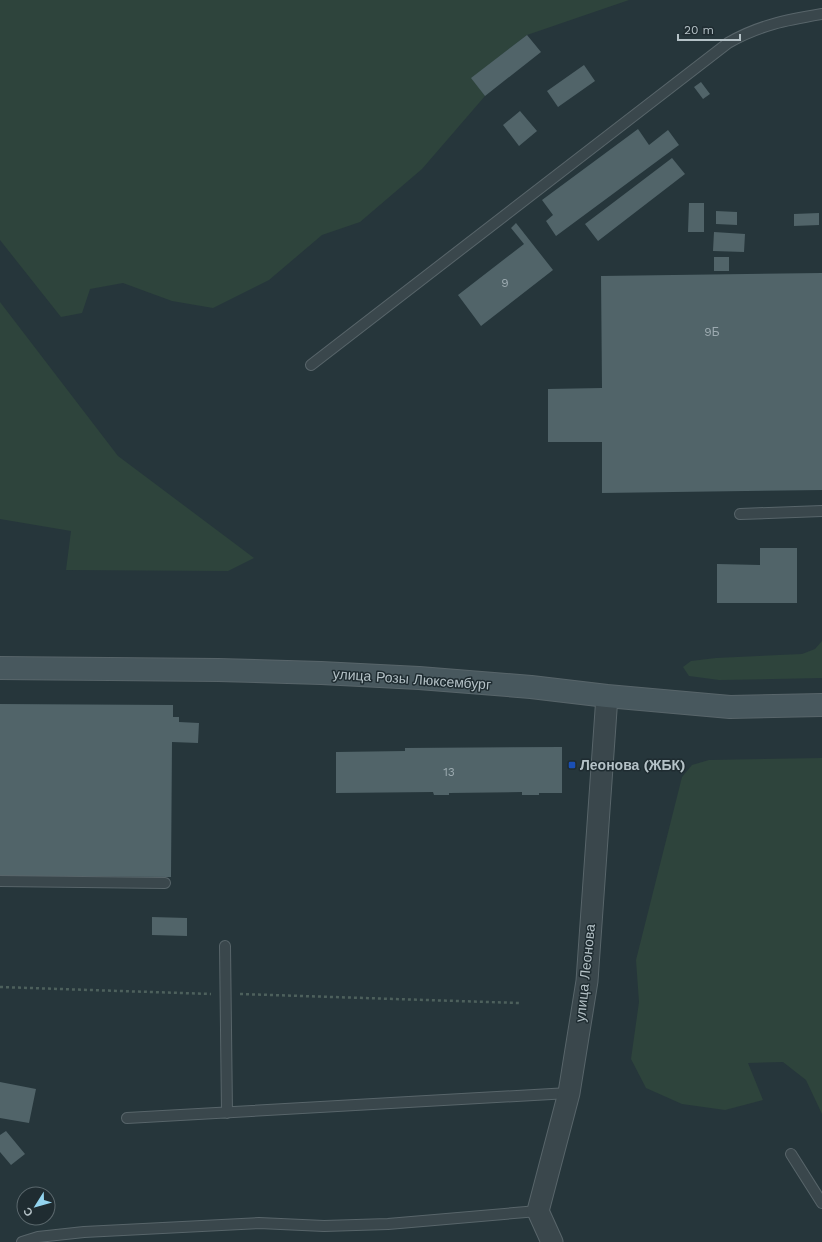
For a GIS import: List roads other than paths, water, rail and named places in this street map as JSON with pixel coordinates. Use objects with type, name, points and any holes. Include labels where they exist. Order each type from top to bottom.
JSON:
[{"type":"street","name":"улица Розы Люксембург","points":[[0,668],[218,670],[329,674],[483,684],[730,707],[822,705]]},
{"type":"street","name":"улица Леонова","points":[[538,1211],[569,1093],[587,981],[607,696]]},
{"type":"street","points":[[538,1211],[552,1242]]},
{"type":"lane","points":[[311,365],[728,43],[744,34],[776,22],[822,14]]},
{"type":"lane","points":[[740,514],[822,511]]},
{"type":"lane","points":[[0,881],[165,883]]},
{"type":"lane","points":[[225,946],[227,1113]]},
{"type":"lane","points":[[127,1118],[569,1093]]},
{"type":"lane","points":[[791,1154],[822,1203]]},
{"type":"lane","points":[[22,1242],[38,1237],[84,1232],[259,1223],[324,1226],[388,1224],[538,1211]]},
{"type":"place","name":"Леонова (ЖБК)","points":[[572,765]]}]
